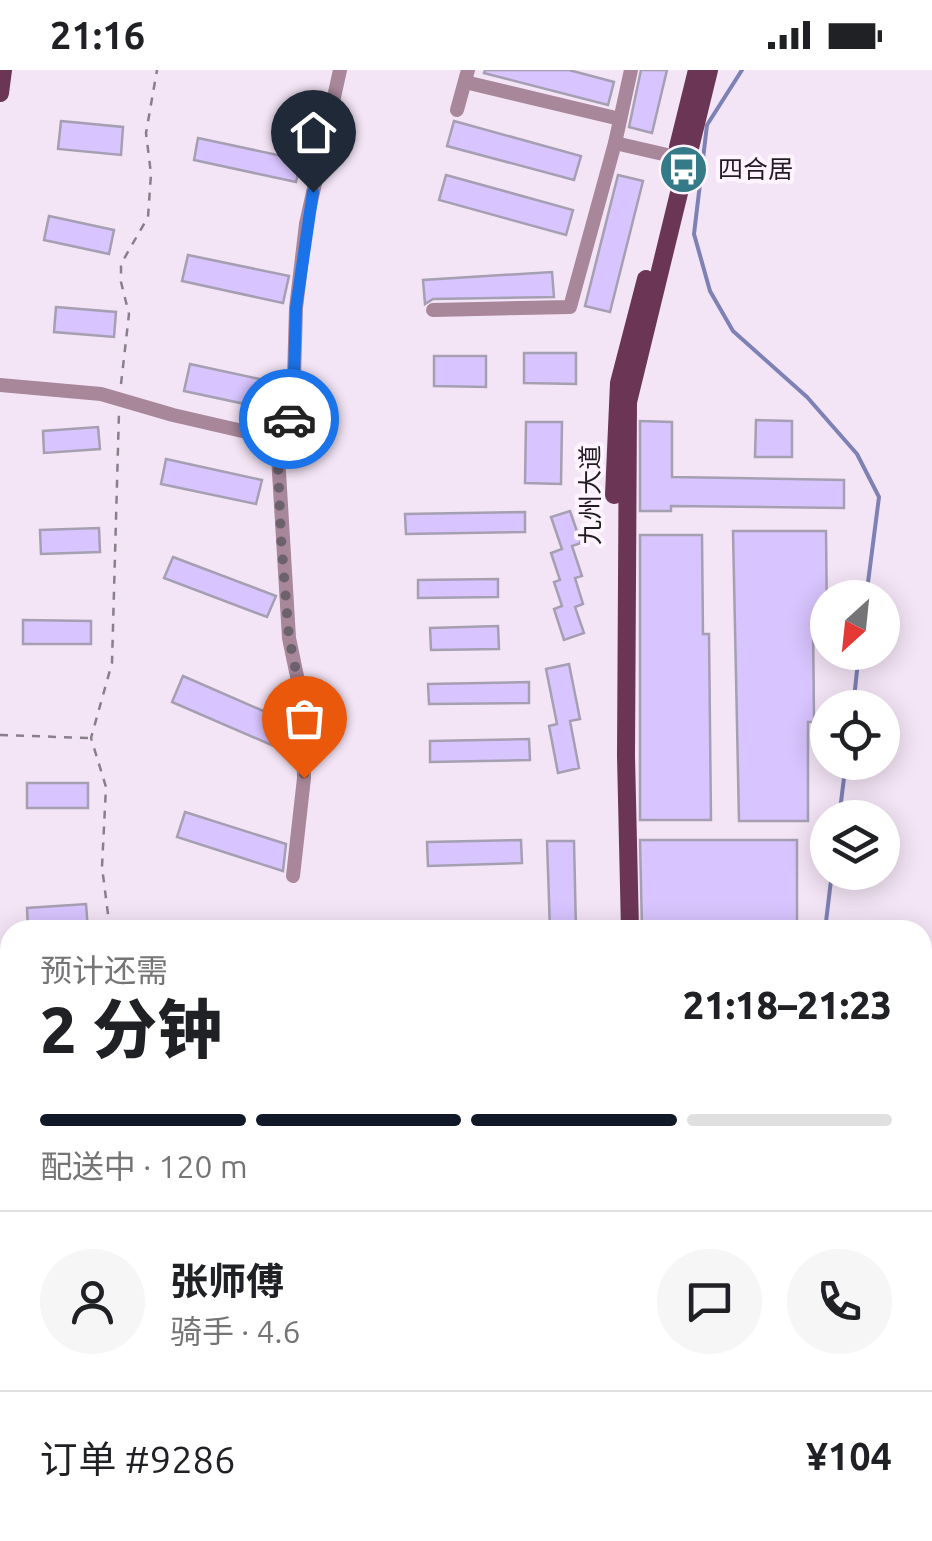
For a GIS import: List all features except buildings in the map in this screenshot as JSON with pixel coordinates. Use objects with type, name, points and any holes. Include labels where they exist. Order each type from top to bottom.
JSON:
[{"type":"main road","points":[[0,94],[3,70]]},
{"type":"main road","name":"九州大道","points":[[621,920],[613,459],[616,407],[697,70]]},
{"type":"main road","points":[[630,920],[626,756],[628,402],[710,70]]},
{"type":"street","points":[[293,876],[304,778],[303,704],[289,638],[277,439],[293,412],[296,308],[306,224],[340,70]]},
{"type":"street","points":[[433,310],[570,307],[615,142],[630,70]]},
{"type":"street","points":[[457,110],[466,76],[620,119]]},
{"type":"street","points":[[615,142],[676,157]]},
{"type":"street","points":[[0,385],[102,394],[277,439]]},
{"type":"path","points":[[109,920],[102,867],[106,787],[91,738],[112,663],[119,399],[129,314],[121,264],[148,217],[152,174],[146,133],[156,70]]},
{"type":"path","points":[[0,735],[91,738]]},
{"type":"waterway","points":[[742,70],[707,125],[694,234],[710,291],[733,331],[807,397],[857,454],[879,497],[868,580]]},
{"type":"waterway","points":[[855,690],[857,670]]},
{"type":"waterway","points":[[841,800],[844,780]]},
{"type":"waterway","points":[[826,920],[830,890]]},
{"type":"way so far","points":[[289,419],[277,439],[281,538],[289,638],[303,704],[304,778]]},
{"type":"place","name":"四合居","points":[[683,169]]},
{"type":"route","points":[[289,419],[293,412],[296,308],[313,192]]}]
